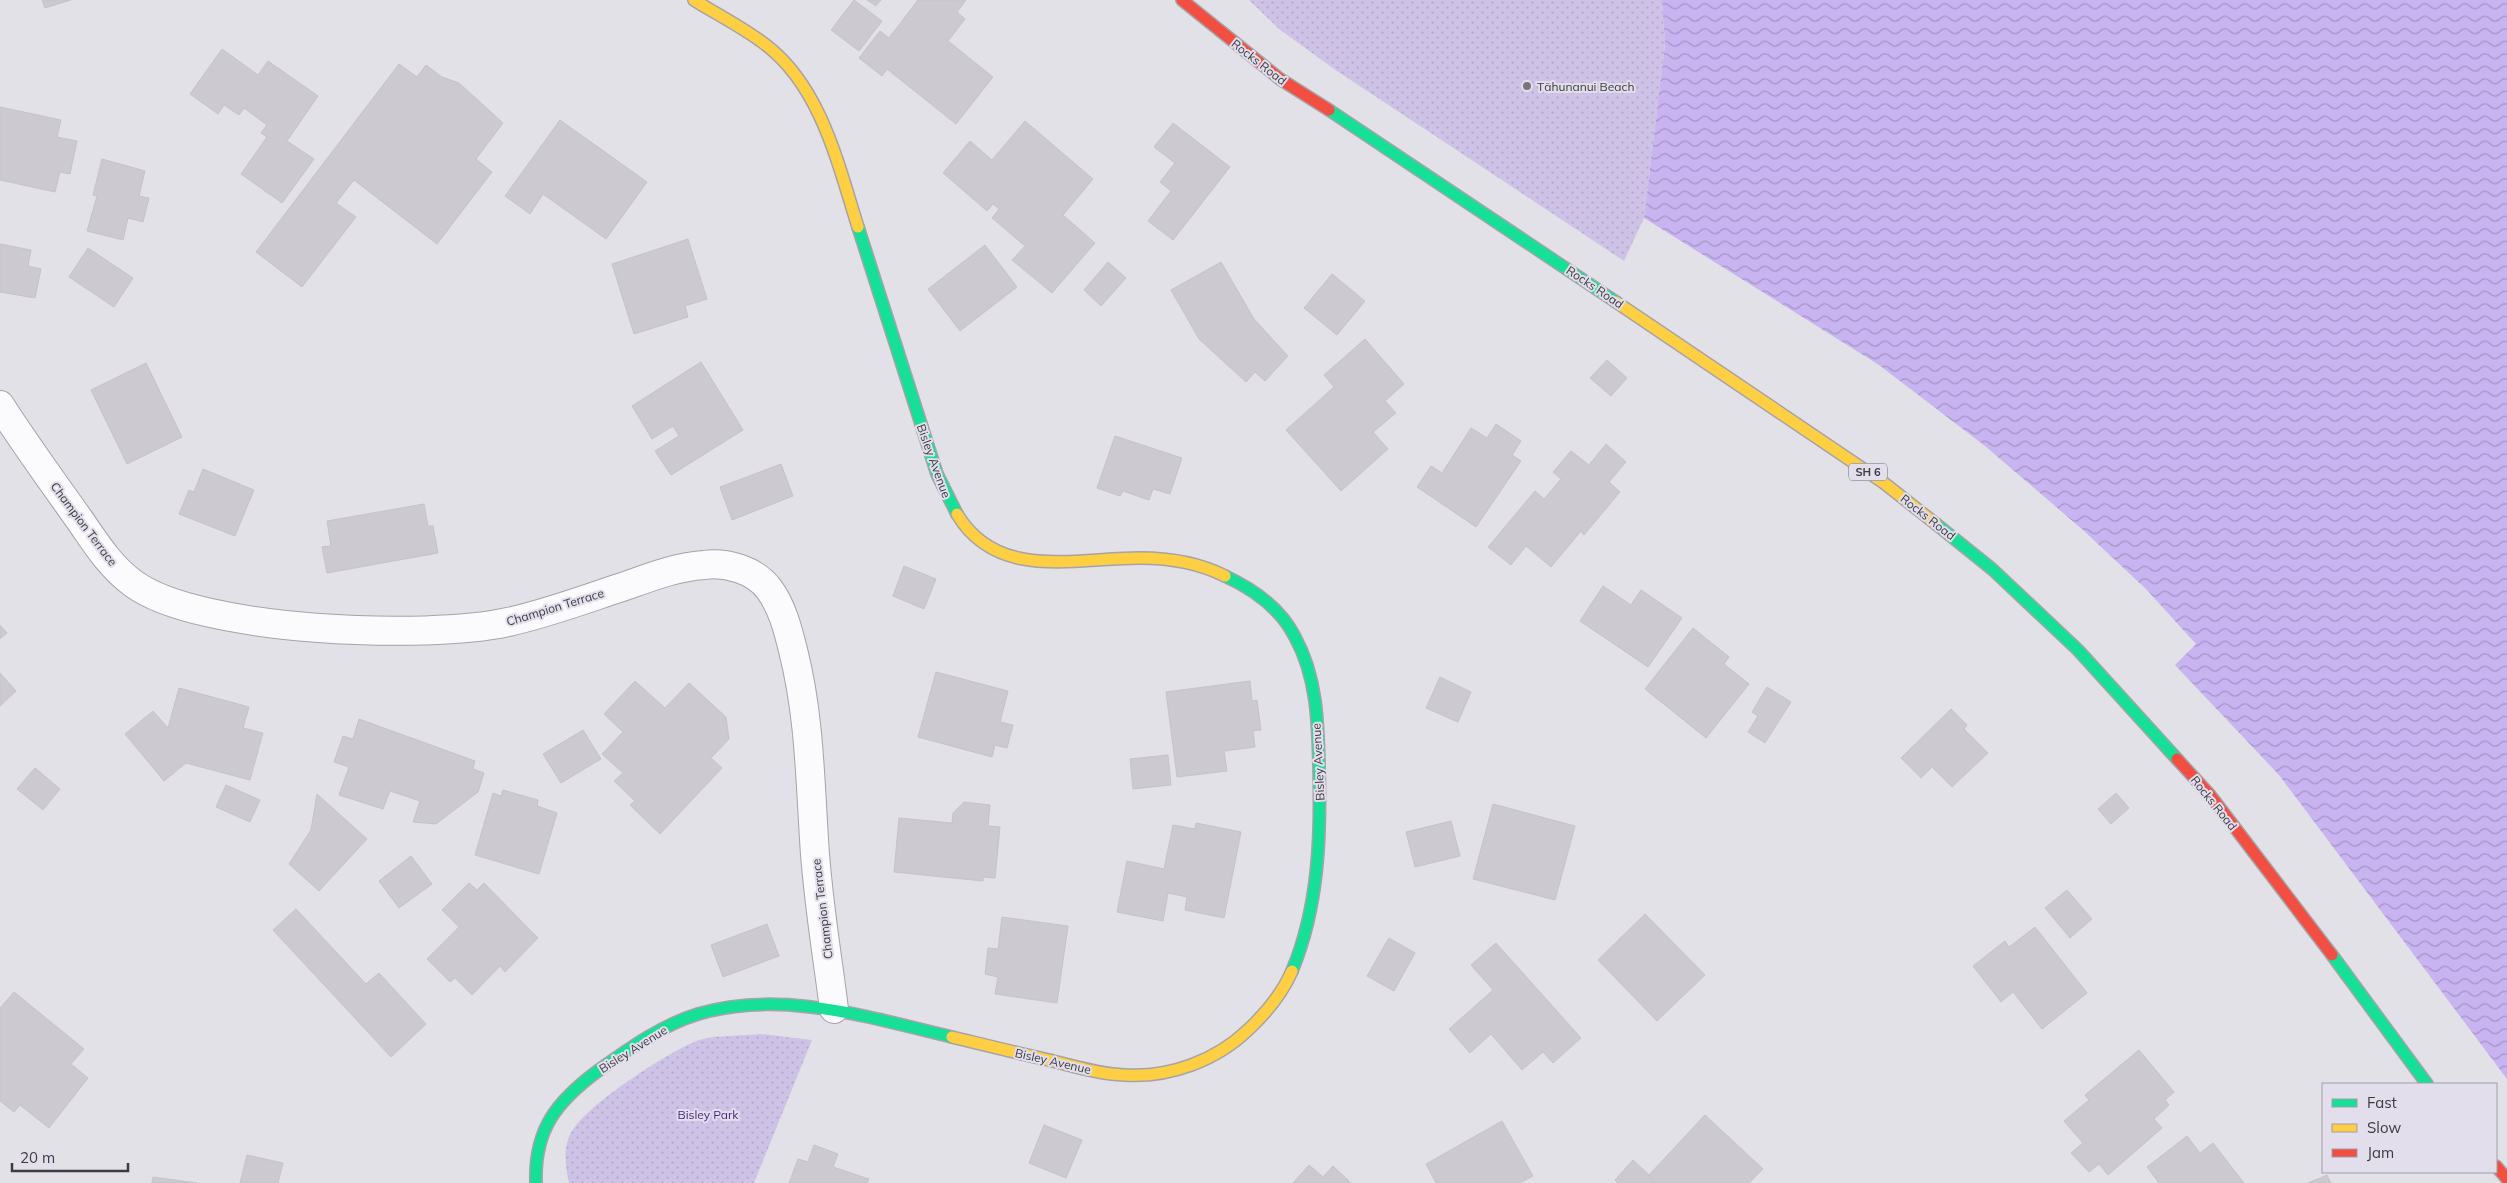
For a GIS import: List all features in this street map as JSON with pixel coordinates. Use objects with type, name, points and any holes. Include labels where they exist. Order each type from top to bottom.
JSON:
[{"type":"main road","name":"Bisley Avenue","points":[[536,1183],[535,1172],[540,1138],[551,1113],[574,1088],[628,1049],[664,1028],[713,1010],[749,1005],[834,1010],[1080,1067],[1124,1075],[1157,1073],[1184,1066],[1229,1046],[1251,1029],[1270,1008],[1285,984],[1305,931],[1314,895],[1320,825],[1319,759],[1314,696],[1307,661],[1295,636],[1273,607],[1250,588],[1227,575],[1193,562],[1165,558],[1062,562],[1021,559],[992,550],[965,526],[949,501],[936,474],[832,146],[806,89],[787,64],[766,45],[694,0]]},
{"type":"main road","name":"Rocks Road","points":[[1182,0],[1280,80],[1374,139],[1884,483],[1992,568],[2078,650],[2210,795],[2309,923],[2426,1083]]},
{"type":"main road","points":[[2497,1167],[2507,1179]]},
{"type":"street","name":"Champion Terrace","points":[[0,405],[32,454],[106,558],[131,582],[152,596],[174,605],[292,625],[352,629],[447,629],[483,626],[529,617],[680,569],[706,564],[724,565],[756,576],[766,585],[775,598],[789,633],[801,680],[809,730],[814,839],[834,1010]]},
{"type":"green space","name":"Tāhunanui Beach","points":[[1249,0],[1662,0],[1665,44],[1644,218],[1624,261],[1334,69],[1279,29]]},
{"type":"green space","name":"Bisley Park","points":[[761,1034],[812,1040],[754,1183],[569,1183],[566,1169],[566,1147],[570,1134],[584,1117],[614,1091],[669,1055],[699,1040],[721,1036]]},
{"type":"water","points":[[1662,0],[2507,0],[2507,1079],[2279,775],[2175,665],[2196,644],[2146,589],[2083,530],[1985,446],[1879,365],[1644,218],[1665,44]]},
{"type":"building","points":[[42,0],[71,0],[45,8]]},
{"type":"building","points":[[854,0],[882,21],[859,51],[831,30]]},
{"type":"building","points":[[867,0],[881,0],[876,6]]},
{"type":"building","points":[[918,0],[966,0],[957,12],[965,19],[948,41],[993,77],[956,124],[887,69],[882,76],[859,58],[880,31],[889,38]]},
{"type":"building","points":[[222,49],[258,75],[268,61],[318,96],[287,141],[314,159],[282,203],[241,174],[267,137],[261,133],[267,125],[244,108],[239,115],[224,105],[218,114],[190,94]]},
{"type":"building","points":[[399,64],[417,77],[426,65],[442,77],[459,83],[503,123],[476,159],[492,172],[437,244],[354,180],[336,203],[356,217],[302,287],[256,252]]},
{"type":"building","points":[[0,107],[61,120],[57,137],[77,141],[70,174],[60,172],[55,192],[0,180]]},
{"type":"building","points":[[560,120],[647,182],[606,239],[543,194],[530,214],[505,196]]},
{"type":"building","points":[[1025,121],[1093,179],[1063,215],[1095,243],[1052,293],[1012,260],[1025,246],[992,218],[999,209],[993,204],[987,211],[943,173],[970,141],[992,160]]},
{"type":"building","points":[[1173,123],[1230,167],[1173,240],[1148,221],[1171,191],[1160,182],[1175,163],[1154,147]]},
{"type":"building","points":[[102,159],[145,171],[139,196],[149,198],[143,222],[128,218],[123,240],[87,231],[97,196],[93,195]]},
{"type":"building","points":[[688,239],[707,299],[685,306],[688,317],[634,334],[612,264]]},
{"type":"building","points":[[0,244],[31,250],[28,266],[41,269],[35,298],[0,292]]},
{"type":"building","points":[[985,245],[1017,287],[960,331],[928,289]]},
{"type":"building","points":[[88,248],[133,278],[114,307],[69,277]]},
{"type":"building","points":[[1108,262],[1126,278],[1101,306],[1084,290]]},
{"type":"building","points":[[1221,262],[1254,319],[1288,356],[1265,381],[1255,372],[1246,382],[1199,339],[1171,290]]},
{"type":"building","points":[[1332,274],[1365,301],[1337,335],[1304,308]]},
{"type":"building","points":[[1365,339],[1404,384],[1385,401],[1396,413],[1373,432],[1388,449],[1341,491],[1286,430],[1334,387],[1324,375]]},
{"type":"building","points":[[1607,360],[1627,378],[1611,396],[1590,378]]},
{"type":"building","points":[[701,362],[743,430],[671,475],[655,451],[679,436],[673,426],[652,439],[632,406]]},
{"type":"building","points":[[146,363],[182,437],[127,464],[91,390]]},
{"type":"building","points":[[1496,424],[1521,441],[1512,455],[1521,461],[1476,527],[1417,487],[1431,466],[1442,473],[1471,428],[1487,438]]},
{"type":"building","points":[[1115,436],[1182,458],[1170,494],[1153,489],[1149,500],[1123,491],[1120,496],[1097,488]]},
{"type":"building","points":[[1606,444],[1626,462],[1609,482],[1620,492],[1584,535],[1581,531],[1551,567],[1526,546],[1511,565],[1488,547],[1535,491],[1544,499],[1561,479],[1553,472],[1571,451],[1589,465]]},
{"type":"building","points":[[781,464],[793,496],[732,520],[720,487]]},
{"type":"building","points":[[203,469],[254,490],[235,536],[179,514],[189,490],[194,492]]},
{"type":"building","points":[[424,504],[428,526],[433,526],[438,553],[327,573],[322,547],[331,546],[327,521]]},
{"type":"building","points":[[904,566],[936,579],[924,609],[893,596]]},
{"type":"building","points":[[1603,586],[1631,605],[1641,590],[1682,618],[1648,667],[1580,621]]},
{"type":"building","points":[[0,625],[7,633],[0,639]]},
{"type":"building","points":[[1693,628],[1729,657],[1724,664],[1749,684],[1706,738],[1645,689]]},
{"type":"building","points":[[936,672],[1008,691],[1000,722],[1013,725],[1007,748],[995,745],[992,757],[918,737]]},
{"type":"building","points":[[0,673],[16,691],[0,706]]},
{"type":"building","points":[[1440,677],[1471,692],[1458,722],[1426,708]]},
{"type":"building","points":[[635,681],[665,708],[689,683],[726,717],[729,739],[711,758],[722,768],[660,834],[630,805],[635,801],[614,781],[623,773],[602,754],[623,732],[604,714]]},
{"type":"building","points":[[1250,681],[1252,701],[1257,700],[1261,730],[1253,731],[1255,747],[1224,751],[1227,771],[1177,777],[1166,692]]},
{"type":"building","points":[[1767,687],[1791,702],[1765,743],[1748,732],[1758,716],[1752,712]]},
{"type":"building","points":[[179,688],[249,707],[243,728],[263,733],[250,780],[186,763],[164,781],[125,734],[153,711],[168,728]]},
{"type":"building","points":[[1951,709],[1967,725],[1964,729],[1988,753],[1952,787],[1932,767],[1921,778],[1901,758]]},
{"type":"building","points":[[359,719],[475,761],[473,769],[484,773],[478,792],[436,824],[413,822],[420,801],[390,791],[383,809],[339,795],[349,767],[334,762],[343,736],[353,739]]},
{"type":"building","points":[[583,730],[601,759],[561,783],[543,754]]},
{"type":"building","points":[[1168,755],[1171,785],[1133,789],[1130,759]]},
{"type":"building","points":[[35,768],[60,789],[43,810],[17,789]]},
{"type":"building","points":[[226,785],[260,800],[250,822],[216,807]]},
{"type":"building","points":[[503,790],[538,800],[537,806],[557,813],[539,874],[475,855],[493,793],[501,796]]},
{"type":"building","points":[[2116,793],[2129,808],[2111,824],[2098,809]]},
{"type":"building","points":[[317,794],[367,839],[319,891],[289,864],[311,830]]},
{"type":"building","points":[[964,802],[990,805],[988,826],[1000,827],[995,878],[983,877],[983,881],[894,872],[899,818],[952,823],[953,813]]},
{"type":"building","points":[[1493,804],[1575,826],[1555,900],[1473,879]]},
{"type":"building","points":[[1451,821],[1460,856],[1415,867],[1406,832]]},
{"type":"building","points":[[1196,823],[1241,832],[1224,918],[1185,910],[1187,897],[1168,893],[1163,921],[1117,912],[1127,861],[1164,869],[1173,825],[1195,829]]},
{"type":"building","points":[[411,856],[432,884],[399,908],[379,881]]},
{"type":"building","points":[[469,883],[477,890],[484,883],[538,938],[505,972],[500,966],[472,995],[455,978],[450,982],[427,959],[459,927],[442,910]]},
{"type":"building","points":[[2067,890],[2092,919],[2070,938],[2045,908]]},
{"type":"building","points":[[296,909],[366,984],[379,973],[426,1024],[391,1057],[273,930]]},
{"type":"building","points":[[1645,914],[1705,975],[1657,1021],[1598,960]]},
{"type":"building","points":[[1002,917],[1068,926],[1057,1003],[995,994],[998,977],[985,974],[988,948],[998,949]]},
{"type":"building","points":[[767,924],[779,956],[723,977],[711,945]]},
{"type":"building","points":[[2035,927],[2087,993],[2042,1029],[2013,992],[2001,1002],[1973,966],[2005,941],[2009,947]]},
{"type":"building","points":[[1389,938],[1415,953],[1394,991],[1367,976]]},
{"type":"building","points":[[1496,943],[1581,1038],[1553,1063],[1543,1052],[1522,1070],[1491,1034],[1470,1053],[1449,1029],[1493,990],[1471,965]]},
{"type":"building","points":[[14,992],[84,1049],[71,1064],[88,1078],[49,1128],[20,1105],[14,1112],[0,1101],[0,1008]]},
{"type":"building","points":[[2139,1050],[2174,1092],[2165,1100],[2169,1105],[2154,1119],[2162,1128],[2108,1175],[2099,1164],[2089,1172],[2071,1153],[2083,1143],[2064,1121],[2089,1100],[2085,1095]]},
{"type":"building","points":[[1705,1115],[1763,1169],[1749,1183],[1655,1183],[1649,1175]]},
{"type":"building","points":[[1502,1121],[1533,1176],[1520,1183],[1436,1183],[1426,1164]]},
{"type":"building","points":[[1044,1125],[1082,1140],[1066,1178],[1029,1163]]},
{"type":"building","points":[[2187,1136],[2200,1153],[2213,1143],[2244,1183],[2159,1183],[2147,1167]]},
{"type":"building","points":[[814,1145],[838,1154],[833,1167],[869,1179],[867,1183],[789,1183],[798,1159],[808,1162]]},
{"type":"building","points":[[247,1155],[283,1163],[278,1183],[240,1183]]},
{"type":"building","points":[[1633,1160],[1655,1183],[1618,1183],[1615,1180]]},
{"type":"building","points":[[1309,1165],[1323,1177],[1333,1166],[1351,1183],[1293,1183]]},
{"type":"building","points":[[2327,1175],[2331,1183],[2308,1183]]},
{"type":"building","points":[[153,1177],[197,1183],[152,1183]]},
{"type":"traffic: fast","points":[[1329,110],[1616,302]]},
{"type":"traffic: fast","points":[[858,227],[937,474],[957,514]]},
{"type":"traffic: fast","points":[[1936,524],[1992,569],[2078,650],[2177,759]]},
{"type":"traffic: fast","points":[[1225,576],[1256,594],[1282,617],[1302,652],[1308,668],[1315,700],[1320,792],[1316,870],[1308,921],[1292,971]]},
{"type":"traffic: fast","points":[[2332,955],[2426,1083]]},
{"type":"traffic: fast","points":[[536,1183],[536,1164],[544,1132],[551,1118],[571,1093],[599,1070],[647,1038],[672,1024],[698,1014],[729,1007],[761,1004],[793,1005],[858,1015],[952,1037]]},
{"type":"traffic: slow","points":[[694,0],[766,45],[785,62],[801,82],[814,104],[835,153],[858,227]]},
{"type":"traffic: slow","points":[[1616,302],[1884,483],[1936,524]]},
{"type":"traffic: slow","points":[[957,514],[974,535],[993,549],[1015,557],[1039,561],[1064,562],[1140,558],[1162,559],[1184,562],[1215,571],[1225,576]]},
{"type":"traffic: slow","points":[[952,1037],[1096,1071],[1124,1075],[1158,1074],[1191,1065],[1222,1050],[1236,1040],[1256,1023],[1268,1009],[1279,995],[1292,971]]},
{"type":"traffic: jam","points":[[1182,0],[1280,79],[1329,110]]},
{"type":"traffic: jam","points":[[2177,759],[2210,795],[2332,955]]},
{"type":"traffic: jam","points":[[2497,1167],[2507,1179]]},
{"type":"place","name":"Tāhunanui Beach","points":[[1527,86]]}]
